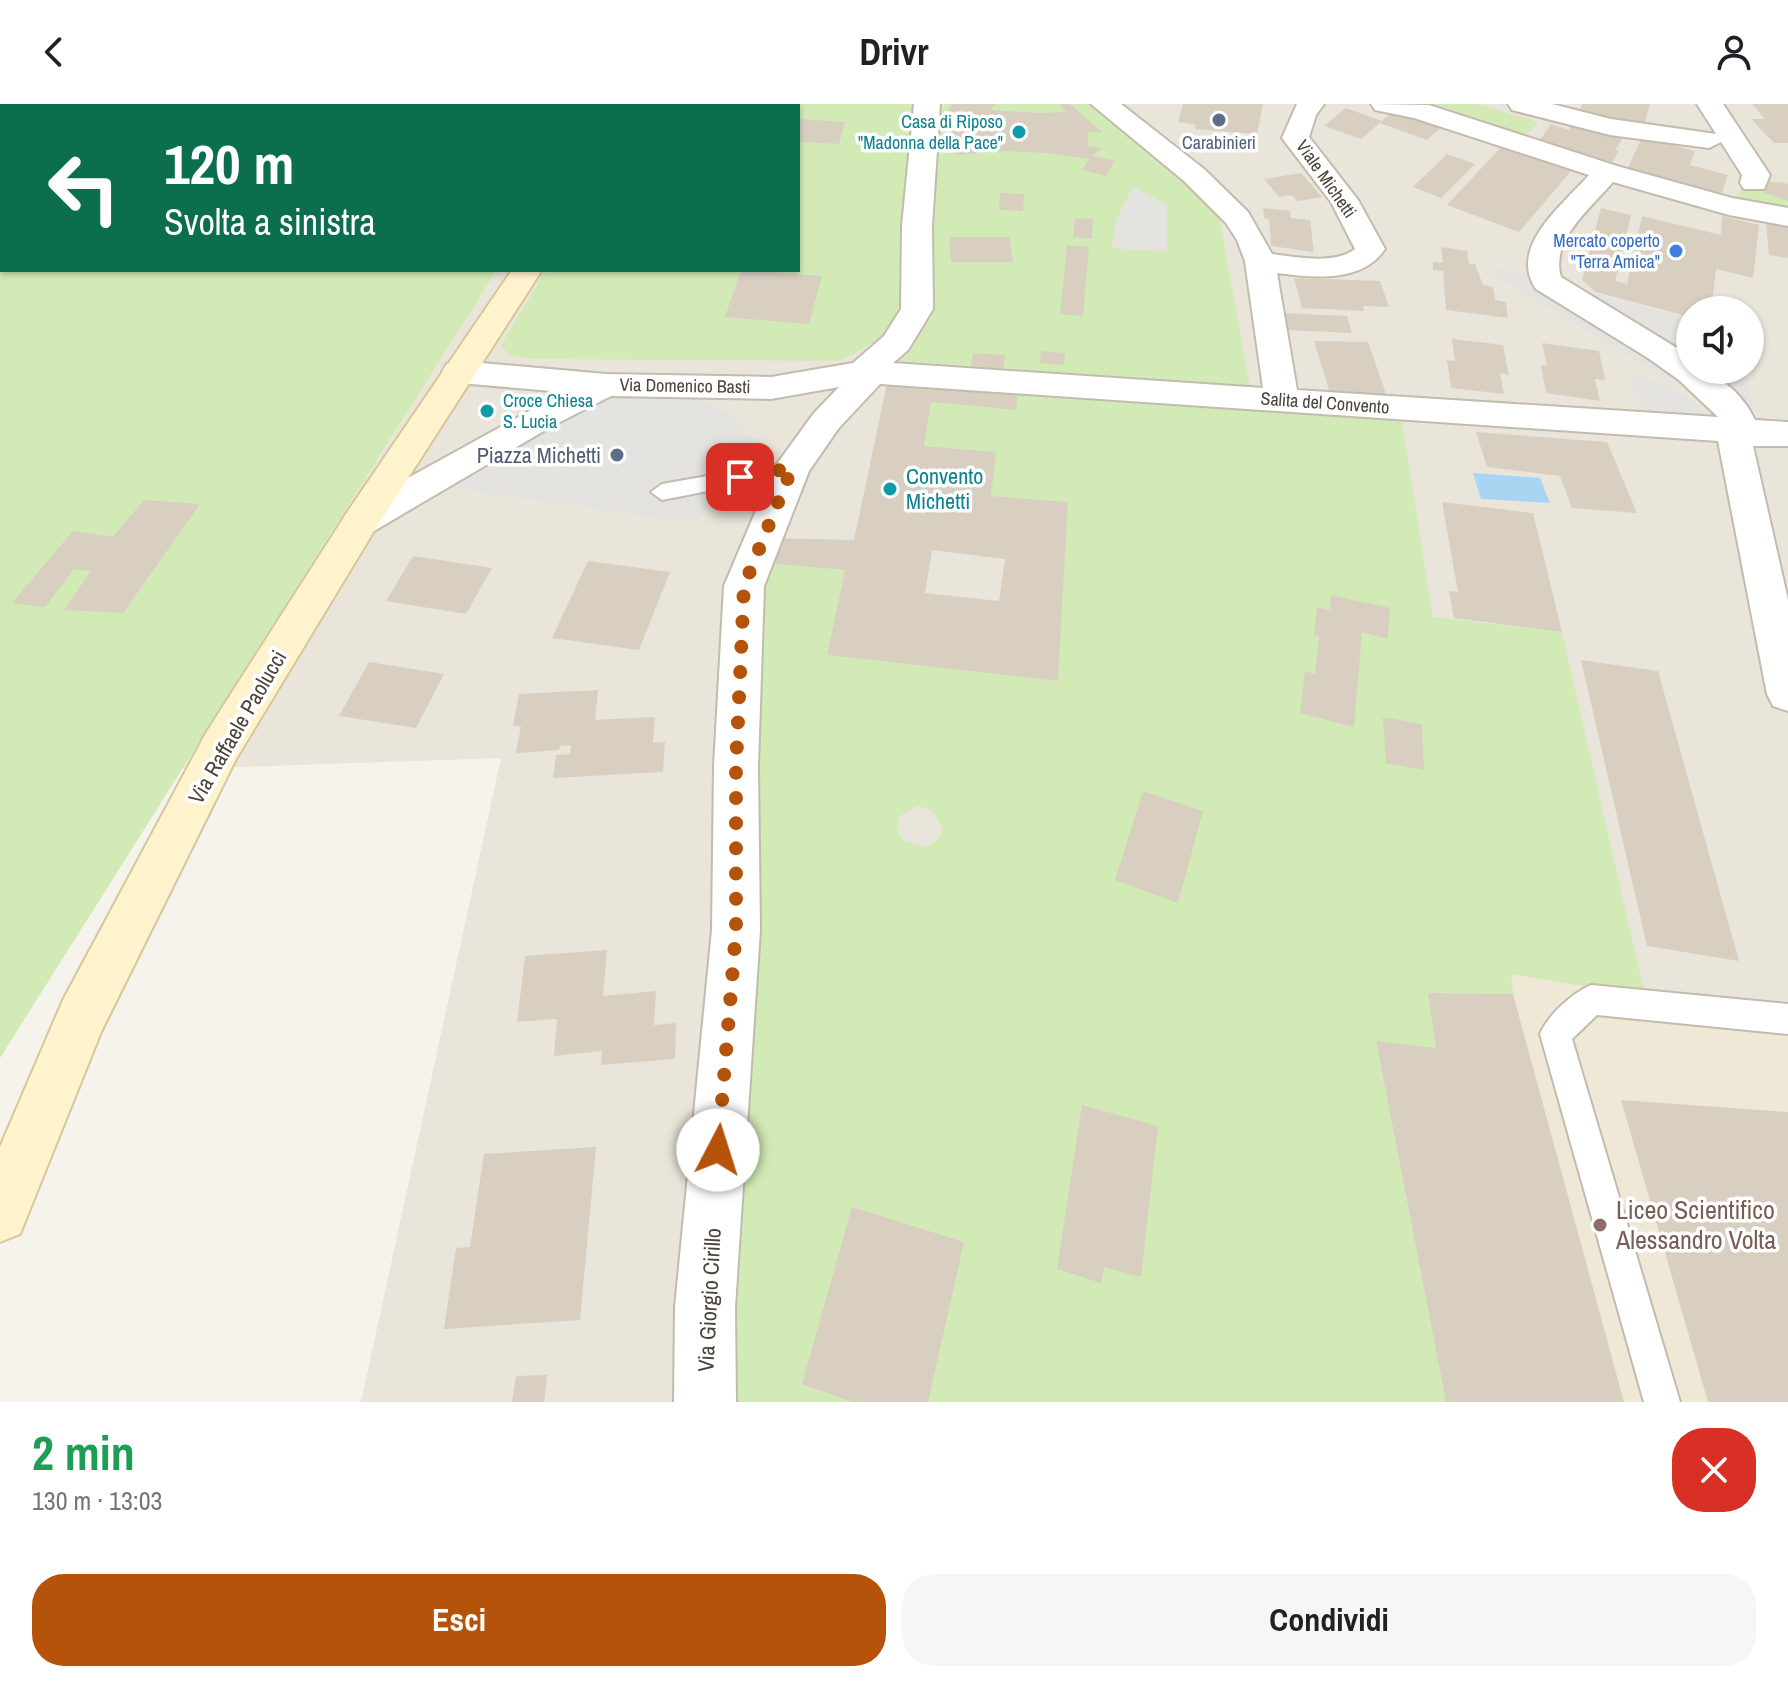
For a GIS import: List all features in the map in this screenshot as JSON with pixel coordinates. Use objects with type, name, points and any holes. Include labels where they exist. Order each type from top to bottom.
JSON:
[{"type":"main road","name":"Via Raffaele Paolucci","points":[[0,1214],[81,1018],[221,746],[361,521],[526,272]]},
{"type":"street","points":[[863,372],[896,343],[917,309],[917,226],[927,104]]},
{"type":"street","points":[[1104,104],[1194,174],[1225,203],[1258,250],[1282,400]]},
{"type":"street","name":"Viale Michetti","points":[[1260,261],[1338,267],[1368,255],[1370,249],[1344,200],[1295,138],[1303,114],[1311,104]]},
{"type":"street","points":[[1384,104],[1420,111],[1607,172],[1729,206],[1788,217]]},
{"type":"street","points":[[1521,104],[1561,108],[1610,127],[1709,140]]},
{"type":"street","points":[[1710,104],[1756,175],[1754,183]]},
{"type":"street","points":[[1607,172],[1550,238],[1541,261],[1547,282],[1699,377],[1742,421],[1744,434],[1735,443],[1788,694]]},
{"type":"street","name":"Via Domenico Basti","points":[[459,372],[606,385],[771,388],[863,372]]},
{"type":"street","name":"Salita del Convento","points":[[863,372],[1744,434],[1788,434]]},
{"type":"street","name":"Via Giorgio Cirillo","points":[[705,1402],[705,1307],[736,930],[736,766],[744,586],[792,468],[826,421],[866,380],[863,372]]},
{"type":"street","points":[[361,521],[518,430],[606,385]]},
{"type":"lane","points":[[662,492],[792,468]]},
{"type":"lane","points":[[1662,1402],[1555,1034],[1591,1000],[1788,1019]]},
{"type":"shaded area","points":[[800,104],[1788,104],[1788,1402],[361,1402],[501,758],[183,769],[496,272],[800,272]]},
{"type":"shaded area","points":[[1133,186],[1167,205],[1167,252],[1112,248],[1116,221]]},
{"type":"shaded area","points":[[1491,266],[1676,315],[1676,384],[1749,384],[1755,411],[1706,415],[1703,403],[1688,392],[1494,275]]},
{"type":"shaded area","points":[[1630,374],[1663,384],[1701,405],[1706,424],[1644,415]]},
{"type":"shaded area","name":"Piazza Michetti","points":[[628,394],[696,398],[737,418],[750,448],[695,523],[458,489],[477,462],[561,417]]},
{"type":"shaded area","name":"Liceo Scientifico Alessandro Volta","points":[[1510,974],[1645,996],[1788,1012],[1788,1402],[1446,1402],[1376,1041],[1428,993],[1512,994]]},
{"type":"green space","points":[[800,104],[921,104],[907,310],[892,327],[858,351],[837,361],[535,359],[510,356],[501,345],[545,272],[800,272]]},
{"type":"green space","points":[[945,104],[1097,104],[1197,187],[1219,216],[1250,386],[890,360],[929,300],[934,231],[932,155],[947,153],[932,141],[933,124]]},
{"type":"green space","points":[[1432,104],[1478,104],[1539,122],[1526,135]]},
{"type":"green space","points":[[1742,181],[1788,183],[1788,211],[1738,200]]},
{"type":"green space","points":[[0,272],[496,272],[0,1058]]},
{"type":"green space","points":[[1018,390],[1401,417],[1433,617],[1562,632],[1645,996],[1511,974],[1513,994],[1429,993],[1436,1048],[1376,1042],[1446,1402],[724,1402],[765,563],[845,570],[827,655],[1058,681],[1068,502],[991,496],[995,452],[924,446],[931,402],[1015,410]],"holes":[[[918,806],[932,810],[943,828],[938,840],[925,847],[903,841],[897,828],[900,816]]]},
{"type":"water","points":[[1473,473],[1540,478],[1550,503],[1481,499]]},
{"type":"building","name":"Casa di Riposo \"Madonna della Pace\"","points":[[952,104],[996,104],[990,110],[1040,113],[1067,112],[1059,104],[1070,104],[1103,133],[1088,132],[1088,146],[1102,148],[1092,156],[1115,161],[1106,176],[1082,170],[1089,159],[1047,153],[1003,151],[957,155],[939,137],[950,137],[952,124],[941,123]]},
{"type":"building","name":"Carabinieri","points":[[1183,104],[1263,104],[1257,134],[1195,129],[1196,125],[1178,122]]},
{"type":"building","points":[[1582,104],[1650,104],[1643,128],[1577,116]]},
{"type":"building","points":[[1752,104],[1788,104],[1788,143],[1774,143],[1751,119],[1765,119]]},
{"type":"building","points":[[1346,108],[1382,121],[1361,139],[1324,126]]},
{"type":"building","points":[[1394,110],[1441,127],[1427,140],[1380,123]]},
{"type":"building","points":[[800,119],[845,122],[839,144],[800,142]]},
{"type":"building","points":[[1551,124],[1569,130],[1572,124],[1622,139],[1615,150],[1619,151],[1612,162],[1540,140]]},
{"type":"building","points":[[1642,137],[1695,151],[1690,165],[1728,175],[1722,193],[1628,168]]},
{"type":"building","points":[[1502,146],[1572,170],[1519,232],[1447,205]]},
{"type":"building","points":[[1447,154],[1475,164],[1441,198],[1413,187]]},
{"type":"building","points":[[1301,173],[1322,197],[1297,201],[1292,195],[1279,197],[1264,179]]},
{"type":"building","points":[[1763,183],[1788,184],[1788,201],[1763,192]]},
{"type":"building","points":[[1000,193],[1024,194],[1023,211],[999,210]]},
{"type":"building","points":[[1263,208],[1290,211],[1291,218],[1310,220],[1314,252],[1271,246],[1269,219],[1264,218]]},
{"type":"building","points":[[1601,208],[1631,215],[1615,281],[1627,284],[1642,216],[1721,235],[1722,216],[1759,225],[1753,278],[1716,269],[1713,296],[1676,296],[1676,313],[1596,292],[1582,280]]},
{"type":"building","points":[[1075,218],[1093,219],[1092,239],[1073,237]]},
{"type":"building","points":[[1766,222],[1788,226],[1788,258],[1769,255]]},
{"type":"building","points":[[949,237],[1009,237],[1013,262],[951,262]]},
{"type":"building","points":[[1067,245],[1089,247],[1083,316],[1060,314]]},
{"type":"building","points":[[1441,247],[1467,251],[1469,264],[1475,264],[1483,285],[1493,287],[1495,300],[1506,302],[1508,318],[1446,310],[1443,271],[1433,270],[1433,262],[1443,263]]},
{"type":"building","points":[[740,272],[822,276],[809,324],[725,317]]},
{"type":"building","points":[[1294,278],[1380,281],[1389,307],[1363,306],[1364,311],[1302,308]]},
{"type":"building","points":[[1284,313],[1347,316],[1352,333],[1288,330]]},
{"type":"building","points":[[1452,339],[1503,345],[1509,375],[1500,373],[1504,394],[1451,388],[1447,360],[1455,361]]},
{"type":"building","points":[[1314,341],[1368,342],[1386,394],[1330,393]]},
{"type":"building","points":[[1542,343],[1599,351],[1605,380],[1595,379],[1600,401],[1546,393],[1541,365],[1547,366]]},
{"type":"building","points":[[1041,351],[1065,353],[1064,365],[1040,363]]},
{"type":"building","points":[[973,353],[1005,355],[1003,369],[971,366]]},
{"type":"building","name":"Convento Michetti","points":[[888,379],[1018,390],[1016,410],[931,402],[924,446],[996,452],[991,496],[1068,502],[1058,681],[827,655],[845,570],[765,563],[770,538],[854,540]],"holes":[[[932,550],[1005,559],[999,601],[925,593]]]},
{"type":"building","points":[[1476,432],[1607,442],[1637,513],[1572,508],[1560,476],[1487,467]]},
{"type":"building","points":[[144,500],[200,504],[123,613],[64,610],[91,571],[74,569],[45,607],[12,603],[73,531],[113,537]]},
{"type":"building","points":[[1442,502],[1533,513],[1562,632],[1454,618],[1449,591],[1458,592]]},
{"type":"building","points":[[413,556],[492,568],[466,614],[386,601]]},
{"type":"building","points":[[588,561],[670,572],[639,650],[552,638]]},
{"type":"building","points":[[1331,595],[1390,608],[1388,639],[1362,632],[1354,727],[1300,713],[1305,671],[1315,674],[1319,636],[1314,635],[1317,607],[1330,610]]},
{"type":"building","points":[[1581,660],[1658,671],[1739,961],[1647,946]]},
{"type":"building","points":[[369,662],[444,674],[416,728],[339,716]]},
{"type":"building","points":[[598,690],[595,720],[655,717],[653,743],[665,742],[663,772],[553,778],[556,755],[570,754],[571,745],[560,746],[559,750],[516,753],[521,726],[513,726],[519,694]]},
{"type":"building","points":[[1383,717],[1422,724],[1424,770],[1386,763]]},
{"type":"building","points":[[1143,791],[1203,811],[1178,903],[1115,880]]},
{"type":"building","points":[[607,950],[603,996],[656,991],[654,1025],[676,1023],[675,1059],[601,1065],[602,1051],[554,1056],[557,1019],[517,1022],[525,956]]},
{"type":"building","points":[[1428,993],[1513,994],[1624,1402],[1446,1402],[1376,1041],[1436,1048]]},
{"type":"building","points":[[1621,1100],[1788,1112],[1788,1402],[1708,1402]]},
{"type":"building","points":[[1082,1105],[1158,1126],[1141,1277],[1104,1267],[1101,1283],[1057,1269]]},
{"type":"building","points":[[596,1147],[580,1320],[444,1329],[456,1248],[470,1247],[484,1154]]},
{"type":"building","points":[[852,1207],[964,1242],[928,1402],[853,1402],[802,1384]]},
{"type":"building","points":[[547,1375],[544,1402],[512,1402],[516,1376]]},
{"type":"place","name":"Carabinieri","points":[[1219,120]]},
{"type":"place","name":"Casa di Riposo \"Madonna della Pace\"","points":[[1019,132]]},
{"type":"place","name":"Mercato coperto \"Terra Amica\"","points":[[1676,251]]},
{"type":"place","name":"Croce Chiesa S. Lucia","points":[[487,411]]},
{"type":"place","name":"Piazza Michetti","points":[[617,455]]},
{"type":"place","name":"Convento Michetti","points":[[890,489]]},
{"type":"place","name":"Liceo Scientifico Alessandro Volta","points":[[1600,1225]]},
{"type":"route","points":[[718,1150],[736,930],[736,766],[744,586],[792,468],[740,477]]}]
